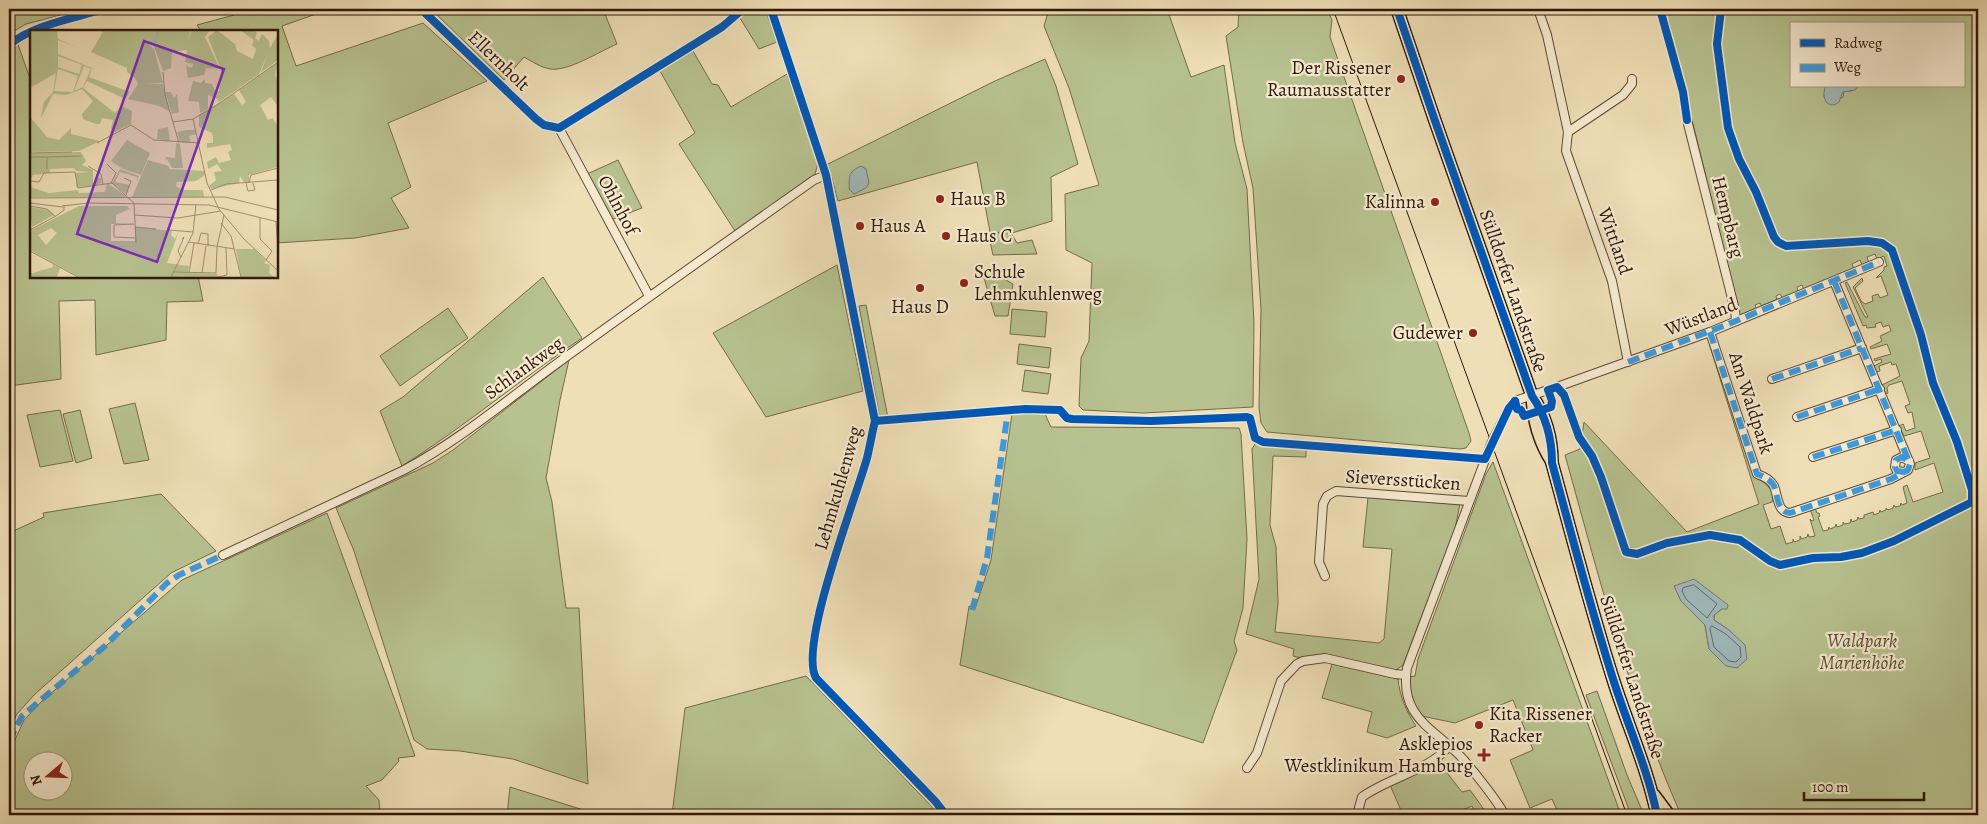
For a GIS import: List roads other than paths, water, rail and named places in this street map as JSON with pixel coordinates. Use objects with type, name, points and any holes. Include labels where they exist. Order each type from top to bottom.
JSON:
[{"type":"main road","name":"Sülldorfer Landstraße","points":[[1397,9],[1532,396],[1532,413],[1543,448],[1552,463],[1603,647],[1652,793],[1657,815]]},
{"type":"main road","name":"Sülldorfer Landstraße","points":[[1652,793],[1670,815]]},
{"type":"street","name":"Ellernholt","points":[[421,9],[536,119],[544,125],[559,128]]},
{"type":"street","points":[[559,128],[722,27],[743,9]]},
{"type":"street","name":"Lehmkuhlenweg","points":[[771,9],[826,175],[875,421],[868,456],[822,600],[812,660],[812,672],[936,801],[946,815]]},
{"type":"street","name":"Wittland","points":[[1538,9],[1548,42],[1568,132],[1566,151],[1612,281],[1628,362]]},
{"type":"street","points":[[1568,132],[1623,95],[1632,84],[1632,79]]},
{"type":"street","name":"Hempbarg","points":[[1687,120],[1735,310],[1736,321]]},
{"type":"street","name":"Ohlnhof","points":[[559,128],[649,296]]},
{"type":"street","name":"Schlankweg","points":[[223,554],[428,457],[649,296],[814,180],[826,175]]},
{"type":"street","name":"Wüstland","points":[[1532,396],[1710,332],[1879,262]]},
{"type":"street","points":[[1834,281],[1880,389],[1896,430],[1902,444],[1909,462],[1910,468],[1901,471],[1895,464],[1899,458],[1902,444]]},
{"type":"street","name":"Am Waldpark","points":[[1710,332],[1757,474],[1773,484],[1781,509],[1785,513],[1790,513],[1891,479],[1901,471]]},
{"type":"street","name":"Am Waldpark","points":[[1772,379],[1862,348]]},
{"type":"street","name":"Am Waldpark","points":[[1797,417],[1880,389]]},
{"type":"street","name":"Sieversstücken","points":[[1505,815],[1464,760],[1421,722],[1414,713],[1407,698],[1406,675],[1491,444],[1509,408],[1515,401],[1532,396]]},
{"type":"street","points":[[1813,457],[1896,430]]},
{"type":"street","points":[[1899,458],[1904,458],[1909,462]]},
{"type":"street","name":"Sieversstücken","points":[[1325,576],[1320,562],[1323,504],[1326,496],[1336,491],[1469,501]]},
{"type":"street","points":[[1247,768],[1257,753],[1281,681],[1297,664],[1303,661],[1325,658],[1406,675]]},
{"type":"street","points":[[1356,815],[1362,796],[1386,782],[1436,759],[1450,746]]},
{"type":"water","points":[[1825,88],[1856,88],[1843,92],[1839,102],[1831,105],[1826,101]]},
{"type":"water","points":[[861,166],[866,169],[869,183],[866,188],[854,194],[849,189],[850,177],[854,170]]},
{"type":"water","points":[[1694,579],[1728,605],[1727,609],[1722,609],[1714,615],[1714,620],[1729,630],[1745,645],[1747,659],[1737,668],[1726,666],[1709,649],[1705,625],[1681,601],[1674,586]]},
{"type":"waterway","points":[[9,715],[14,714]]},
{"type":"tram line","points":[[1333,9],[1627,815]]},
{"type":"place","name":"Der Rissener Raumausstatter","points":[[1401,79]]},
{"type":"place","name":"Haus B","points":[[940,199]]},
{"type":"place","name":"Kalinna","points":[[1435,202]]},
{"type":"place","name":"Haus A","points":[[860,226]]},
{"type":"place","name":"Haus C","points":[[946,236]]},
{"type":"place","name":"Schule Lehmkuhlenweg","points":[[964,283]]},
{"type":"place","name":"Haus D","points":[[920,288]]},
{"type":"place","name":"Gudewer","points":[[1473,333]]},
{"type":"place","name":"Kita Rissener Racker","points":[[1479,725]]},
{"type":"place","name":"Asklepios Westklinikum Hamburg","points":[[1484,755]]},
{"type":"park label","name":"Waldpark Marienhöhe","points":[[1862,652]]}]
